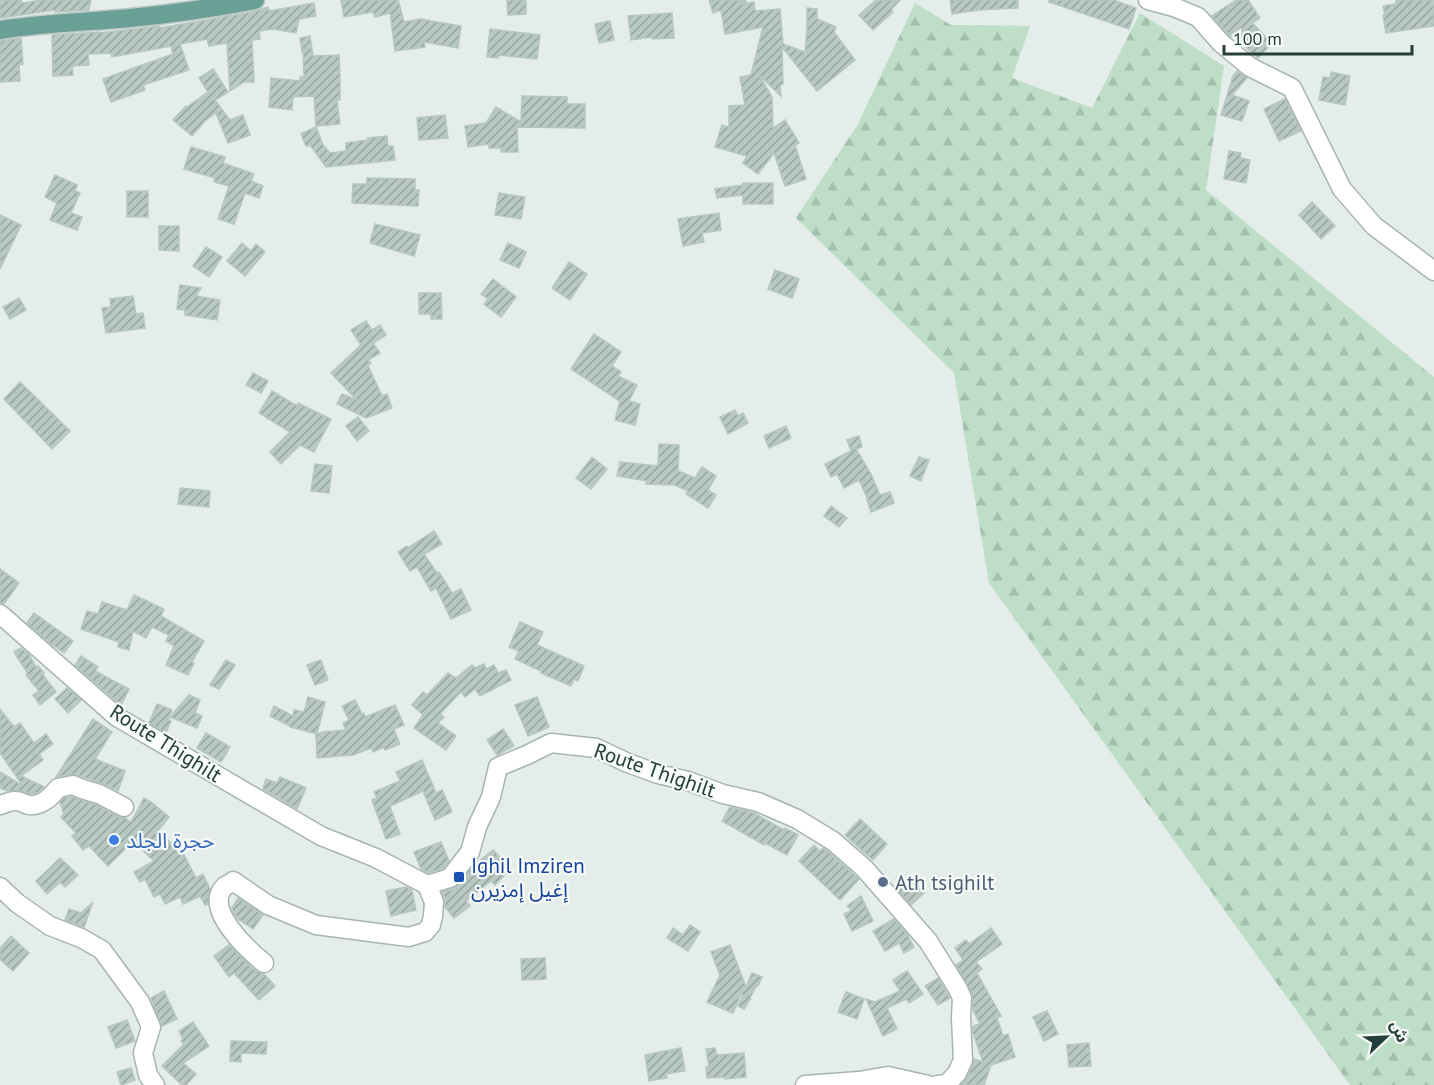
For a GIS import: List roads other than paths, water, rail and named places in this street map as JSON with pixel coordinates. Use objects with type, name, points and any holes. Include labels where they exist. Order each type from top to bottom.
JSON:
[{"type":"main road","points":[[0,30],[131,18],[255,0]]},
{"type":"street","points":[[1148,0],[1198,17],[1221,43],[1250,67],[1292,88],[1342,189],[1374,225],[1434,271]]},
{"type":"street","name":"Route Thighilt","points":[[0,614],[117,717],[321,836],[376,858],[428,885],[450,878],[470,852],[477,827],[491,797],[498,767],[551,743],[596,748],[658,774],[758,802],[797,819],[833,841],[864,868],[928,941],[958,989],[962,998],[963,1060],[957,1073],[947,1084],[937,1085]]},
{"type":"street","points":[[0,805],[14,801],[29,805],[39,803],[50,798],[58,788],[74,785],[99,794],[124,807]]},
{"type":"street","points":[[264,963],[243,945],[222,916],[219,898],[225,886],[233,881],[268,905],[316,925],[409,937],[426,932],[431,926],[434,902],[428,885]]},
{"type":"street","points":[[0,887],[17,903],[50,926],[81,938],[102,950],[140,1002],[151,1027],[143,1053],[148,1076],[155,1085]]},
{"type":"street","points":[[806,1084],[859,1081],[888,1076],[928,1085]]},
{"type":"place","name":"حجرة الجلد","points":[[114,840]]},
{"type":"place","name":"Ighil Imziren إغيل إمزيرن","points":[[459,877]]},
{"type":"place","name":"Ath tsighilt","points":[[883,882]]}]
